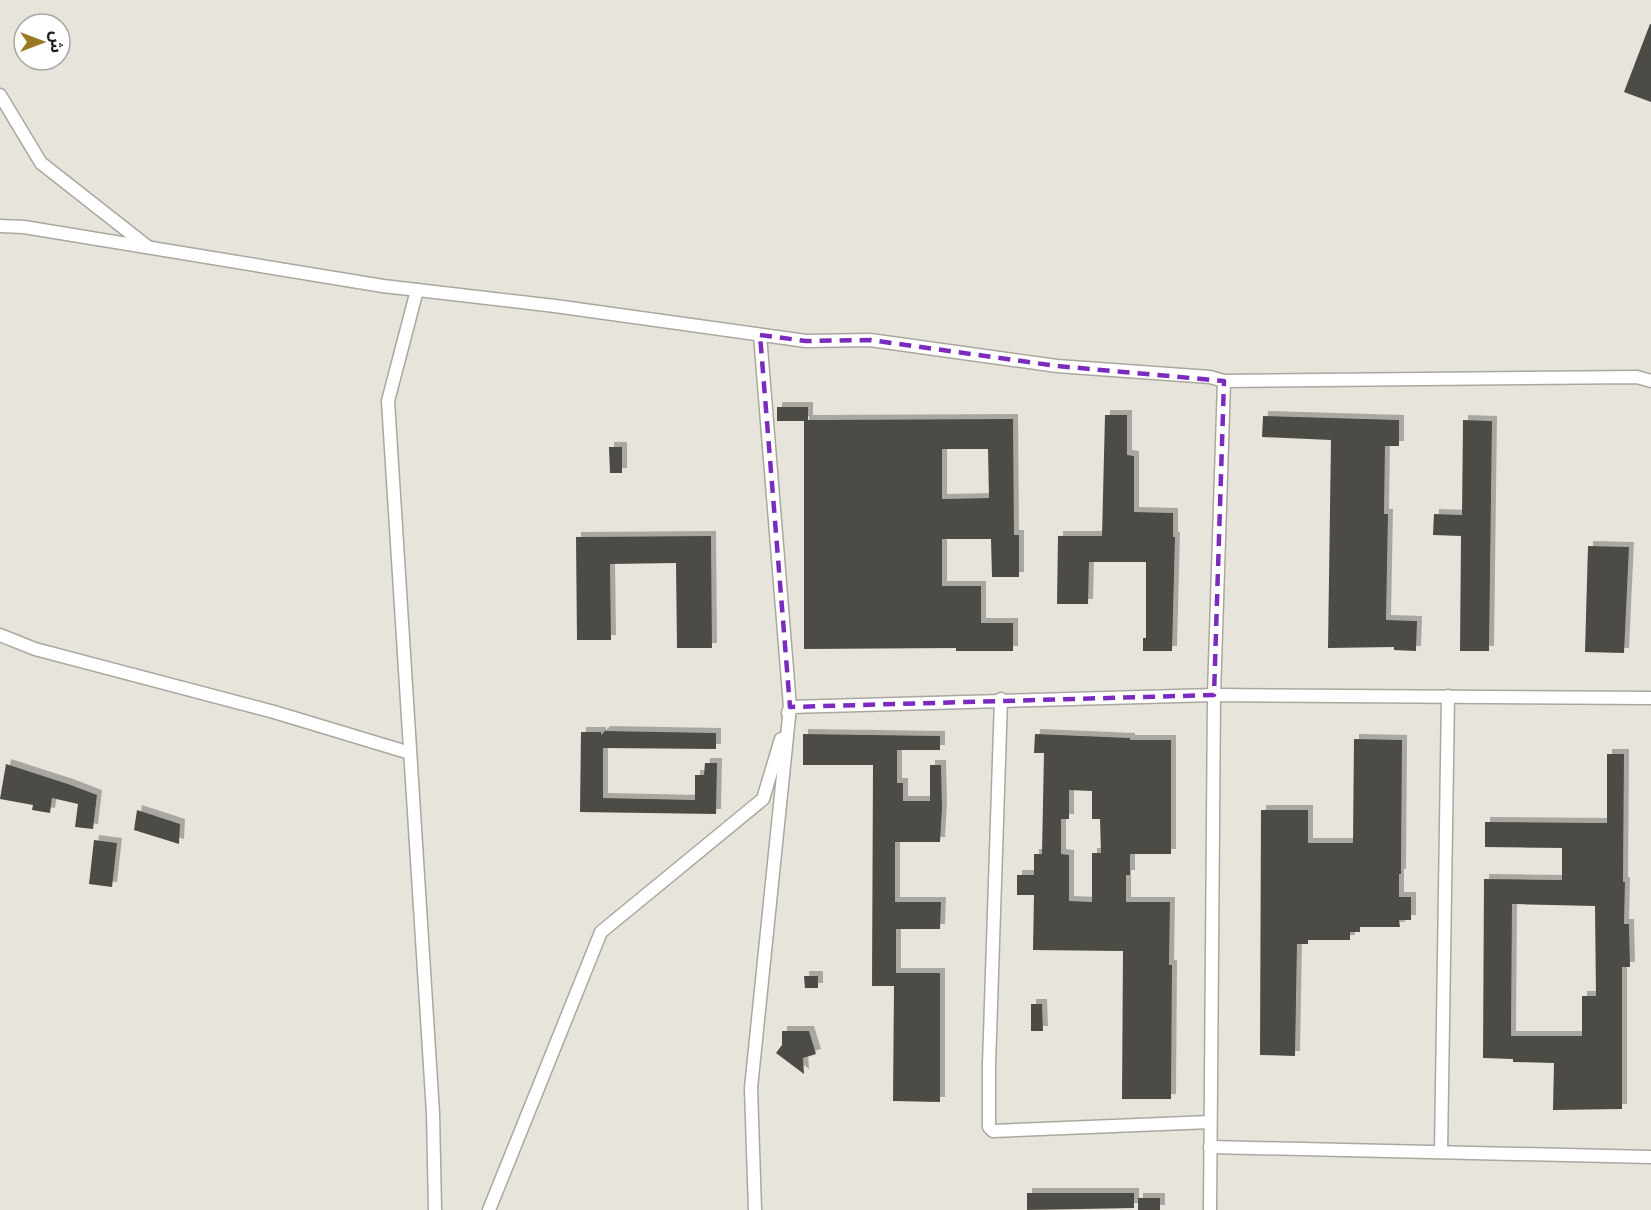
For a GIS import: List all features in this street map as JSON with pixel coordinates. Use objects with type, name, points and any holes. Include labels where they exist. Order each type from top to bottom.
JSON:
[{"type":"street","points":[[0,95],[41,163],[150,248]]},
{"type":"street","points":[[0,226],[24,227],[382,286],[555,306],[806,341],[870,340],[1057,366],[1210,377],[1224,381],[1626,377],[1651,381]]},
{"type":"street","points":[[417,290],[388,401],[432,1101],[435,1210]]},
{"type":"street","points":[[755,1210],[751,1088],[790,707],[760,335]]},
{"type":"street","points":[[1210,1210],[1214,695],[1224,381]]},
{"type":"street","points":[[0,635],[35,649],[274,712],[410,753]]},
{"type":"street","points":[[790,707],[1001,699],[1214,695],[1651,698]]},
{"type":"street","points":[[1442,1152],[1448,696]]},
{"type":"street","points":[[1001,699],[989,1127],[993,1131],[1027,1131],[1210,1122]]},
{"type":"street","points":[[489,1210],[601,932],[764,799],[790,707]]},
{"type":"street","points":[[1210,1147],[1651,1157]]},
{"type":"highlighted area","points":[[760,335],[806,341],[870,340],[1057,366],[1224,381],[1214,695],[790,707]]},
{"type":"building","points":[[1651,24],[1651,102],[1624,92]]},
{"type":"building","points":[[777,407],[808,407],[808,420],[1013,419],[1014,535],[1019,535],[1019,577],[992,577],[991,539],[942,539],[942,586],[981,586],[981,623],[1013,623],[1013,651],[956,651],[956,648],[804,649],[804,421],[777,421]],"holes":[[[942,449],[988,449],[989,498],[942,499]]]},
{"type":"building","points":[[1105,415],[1127,415],[1127,455],[1134,456],[1134,512],[1173,513],[1173,537],[1175,537],[1172,651],[1143,651],[1143,638],[1146,638],[1146,562],[1089,562],[1088,604],[1057,604],[1058,536],[1102,536]]},
{"type":"building","points":[[1263,416],[1399,420],[1399,446],[1385,446],[1384,514],[1388,514],[1386,620],[1417,621],[1416,651],[1394,650],[1394,647],[1328,648],[1331,440],[1262,437]]},
{"type":"building","points":[[1463,420],[1492,421],[1489,651],[1460,651],[1461,536],[1433,535],[1434,514],[1462,515]]},
{"type":"building","points":[[609,447],[622,447],[622,473],[610,473]]},
{"type":"building","points":[[711,536],[712,648],[677,648],[676,563],[610,564],[611,640],[577,640],[576,537]]},
{"type":"building","points":[[1588,546],[1629,547],[1624,653],[1585,652]]},
{"type":"building","points":[[605,731],[716,733],[716,749],[603,748],[603,798],[695,800],[695,775],[704,775],[705,763],[717,763],[716,814],[580,812],[581,732],[601,732],[601,735]]},
{"type":"building","points":[[803,734],[940,736],[940,750],[897,750],[897,783],[903,783],[903,801],[930,801],[930,765],[941,765],[942,808],[940,842],[895,842],[895,902],[941,902],[940,929],[896,929],[896,973],[940,973],[940,1102],[893,1101],[894,986],[872,986],[873,765],[803,765]]},
{"type":"building","points":[[1035,734],[1130,738],[1130,740],[1171,740],[1171,854],[1130,854],[1130,875],[1126,875],[1126,902],[1170,902],[1171,1099],[1122,1099],[1123,951],[1033,950],[1034,895],[1017,895],[1017,875],[1034,875],[1034,854],[1042,854],[1044,753],[1034,753]],"holes":[[[1069,790],[1092,791],[1092,819],[1100,819],[1101,853],[1092,853],[1092,902],[1069,901],[1069,855],[1061,854],[1061,819],[1069,819]]]},
{"type":"building","points":[[1354,739],[1402,740],[1399,897],[1411,897],[1411,920],[1399,920],[1400,927],[1360,927],[1360,932],[1350,932],[1350,940],[1308,940],[1308,944],[1297,944],[1295,1056],[1260,1055],[1261,810],[1308,810],[1308,843],[1353,843]]},
{"type":"building","points":[[1607,754],[1624,754],[1624,924],[1629,924],[1630,967],[1622,967],[1622,1109],[1553,1110],[1554,1063],[1513,1062],[1513,1059],[1483,1058],[1484,879],[1562,880],[1562,848],[1485,847],[1485,822],[1607,823]],"holes":[[[1512,904],[1595,906],[1596,996],[1582,996],[1582,1036],[1511,1036]]]},
{"type":"building","points":[[6,764],[97,795],[93,829],[75,827],[78,804],[52,798],[50,813],[32,810],[33,805],[0,799]]},
{"type":"building","points":[[137,810],[180,824],[179,844],[134,830]]},
{"type":"building","points":[[94,840],[117,843],[112,887],[89,884]]},
{"type":"building","points":[[804,976],[818,976],[818,988],[805,988]]},
{"type":"building","points":[[1031,1004],[1042,1004],[1043,1031],[1031,1031]]},
{"type":"building","points":[[782,1031],[809,1031],[816,1054],[803,1058],[804,1074],[776,1053],[782,1045]]},
{"type":"building","points":[[1027,1193],[1134,1193],[1134,1208],[1027,1210]]},
{"type":"building","points":[[1138,1198],[1160,1198],[1160,1210],[1138,1210]]}]
